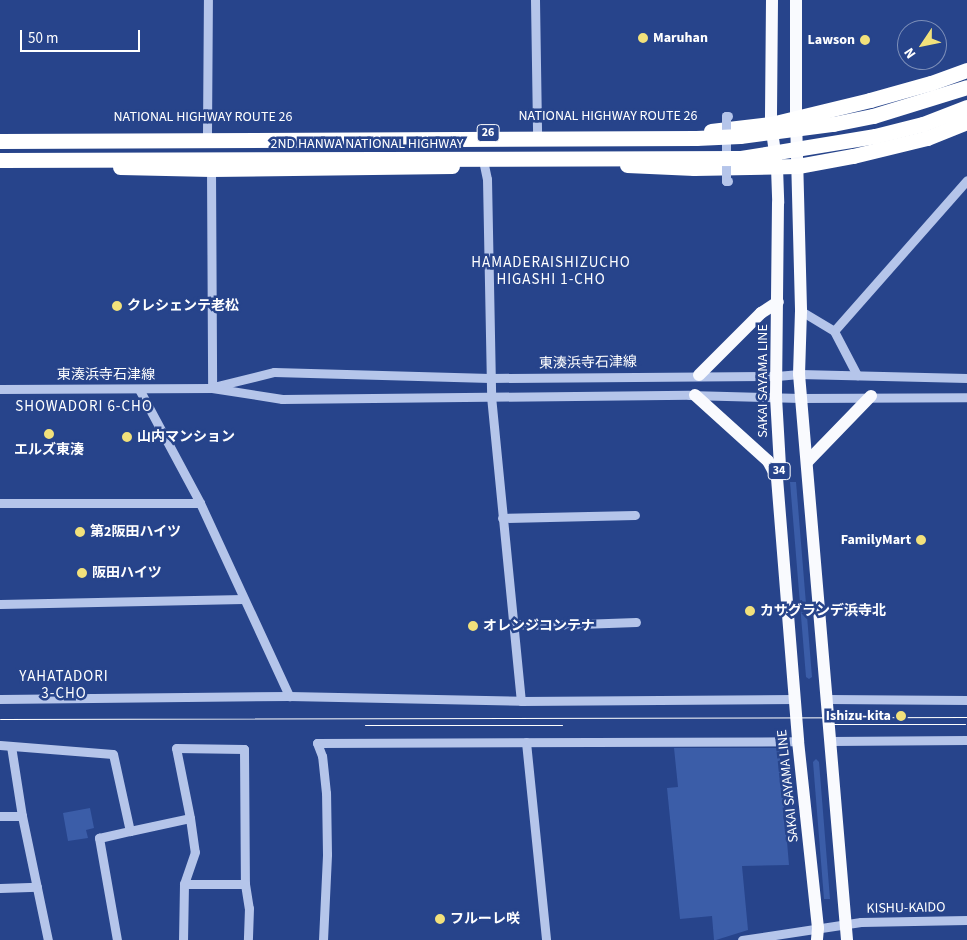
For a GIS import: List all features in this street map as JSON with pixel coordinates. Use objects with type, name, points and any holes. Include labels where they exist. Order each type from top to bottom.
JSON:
[{"type":"highway","name":"NATIONAL HIGHWAY ROUTE 26","points":[[0,134],[696,133],[771,124],[896,93],[967,70]]},
{"type":"highway","name":"2ND HANWA NATIONAL HIGHWAY","points":[[0,141],[696,138],[740,136],[832,124],[872,116],[967,87]]},
{"type":"highway","name":"2ND HANWA NATIONAL HIGHWAY","points":[[0,160],[741,158],[837,144],[875,136],[923,124],[967,107]]},
{"type":"highway","points":[[0,166],[210,169],[394,168],[484,164],[596,163],[694,168],[777,167],[798,166],[854,156],[927,138],[967,122]]},
{"type":"main road","name":"SAKAI SAYAMA LINE","points":[[772,0],[771,124],[777,167],[778,302],[776,396],[780,466],[777,478],[798,741],[818,934]]},
{"type":"main road","name":"34","points":[[796,0],[796,118],[800,311],[799,374],[848,940]]},
{"type":"main road","points":[[699,375],[761,313],[778,302]]},
{"type":"main road","points":[[695,396],[768,461],[777,478]]},
{"type":"main road","points":[[807,462],[872,396]]},
{"type":"street","points":[[207,133],[208,0]]},
{"type":"street","points":[[535,0],[537,133]]},
{"type":"street","points":[[728,116],[726,116],[726,181],[728,181]]},
{"type":"street","points":[[484,164],[486,179],[491,396],[521,701]]},
{"type":"street","points":[[210,169],[212,388]]},
{"type":"street","points":[[834,331],[967,180]]},
{"type":"street","points":[[800,311],[834,331],[857,375]]},
{"type":"street","name":"東湊浜寺石津線","points":[[212,388],[274,372],[490,378],[699,375],[777,376],[799,374],[967,378]]},
{"type":"street","name":"東湊浜寺石津線","points":[[0,389],[212,388],[282,400],[491,396],[967,397]]},
{"type":"street","points":[[139,389],[200,503],[243,599],[290,696]]},
{"type":"street","points":[[0,503],[200,503]]},
{"type":"street","points":[[502,518],[635,515]]},
{"type":"street","points":[[0,604],[243,599]]},
{"type":"street","points":[[514,624],[552,625],[636,622]]},
{"type":"street","points":[[0,699],[290,696],[521,701],[795,699]]},
{"type":"street","points":[[827,699],[967,700]]},
{"type":"street","points":[[830,741],[967,740]]},
{"type":"street","points":[[323,940],[327,854],[326,793],[322,756],[317,743],[798,741]]},
{"type":"street","points":[[526,742],[546,940]]},
{"type":"street","points":[[0,746],[112,754],[130,831]]},
{"type":"street","points":[[11,746],[22,816],[48,940]]},
{"type":"street","points":[[183,940],[184,884],[195,852],[176,748],[244,749],[245,884],[249,908],[248,940]]},
{"type":"street","points":[[0,816],[22,816]]},
{"type":"street","points":[[117,940],[99,838],[190,818]]},
{"type":"street","points":[[184,884],[245,884]]},
{"type":"street","points":[[0,888],[38,887]]},
{"type":"street","name":"KISHU-KAIDO","points":[[818,934],[846,924],[967,920]]},
{"type":"street","points":[[742,940],[818,934]]},
{"type":"shaded area","points":[[790,482],[796,482],[812,677],[809,679],[806,677]]},
{"type":"shaded area","points":[[674,748],[779,748],[789,865],[742,866],[748,930],[716,940],[714,940],[712,916],[680,919],[667,788],[678,787]]},
{"type":"shaded area","points":[[816,759],[819,762],[830,899],[824,899],[813,762]]},
{"type":"shaded area","points":[[90,808],[94,828],[86,830],[88,838],[68,841],[63,813]]},
{"type":"tram line","points":[[0,719],[967,717]]},
{"type":"tram line","points":[[825,724],[965,724]]},
{"type":"tram line","points":[[365,725],[562,725]]},
{"type":"place","name":"Maruhan","points":[[643,38]]},
{"type":"place","name":"Lawson","points":[[865,40]]},
{"type":"place","name":"クレシェンテ老松","points":[[117,306]]},
{"type":"place","name":"エルズ東湊","points":[[49,434]]},
{"type":"place","name":"山内マンション","points":[[127,437]]},
{"type":"place","name":"第2阪田ハイツ","points":[[80,532]]},
{"type":"place","name":"FamilyMart","points":[[921,540]]},
{"type":"place","name":"阪田ハイツ","points":[[82,573]]},
{"type":"place","name":"カサグランデ浜寺北","points":[[750,611]]},
{"type":"place","name":"オレンジコンテナ","points":[[473,626]]},
{"type":"place","name":"Ishizu-kita","points":[[901,716]]},
{"type":"place","name":"フルーレ咲","points":[[440,919]]},
{"type":"district","name":"HAMADERAISHIZUCHO HIGASHI 1-CHO","points":[[551,270]]},
{"type":"district","name":"SHOWADORI 6-CHO","points":[[84,407]]},
{"type":"district","name":"YAHATADORI 3-CHO","points":[[64,684]]}]
